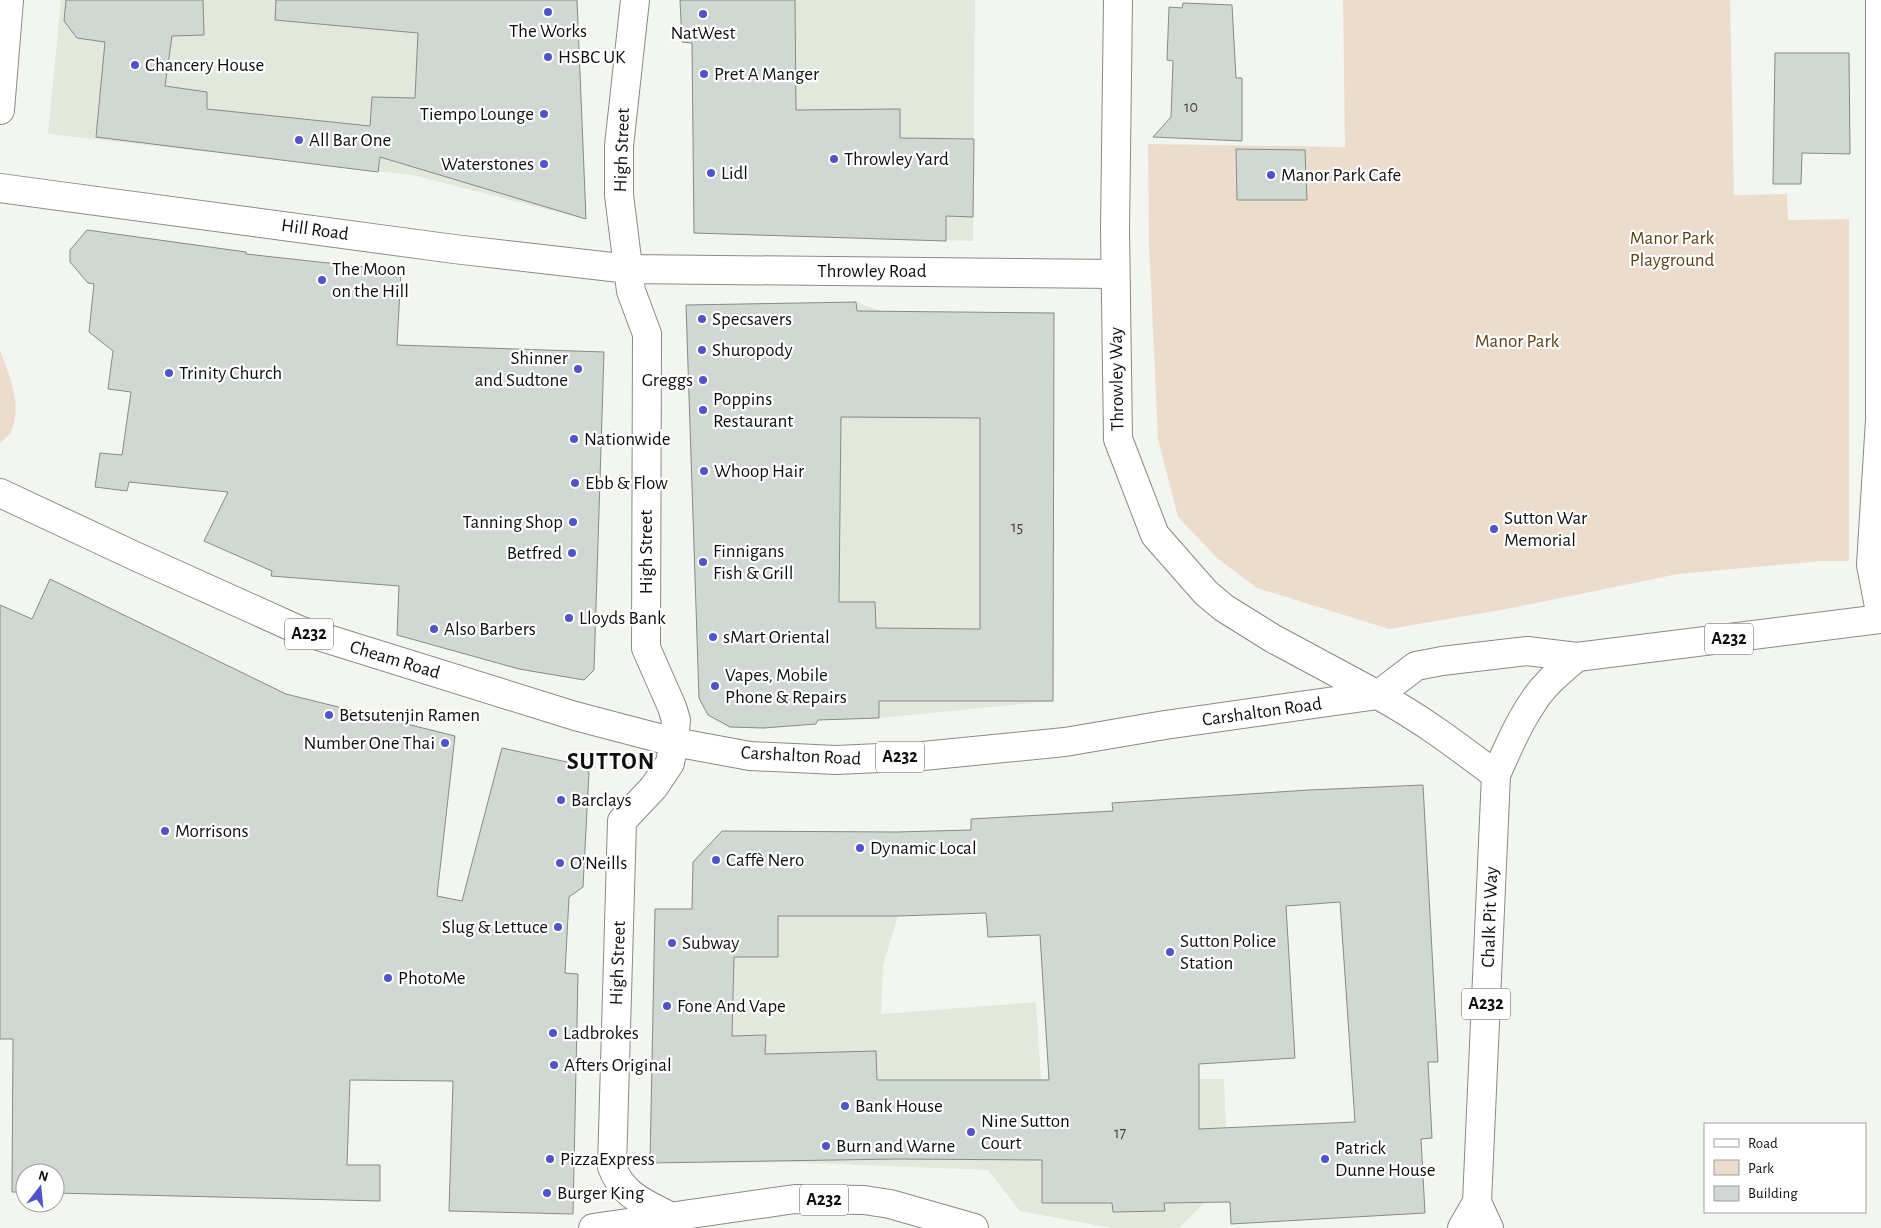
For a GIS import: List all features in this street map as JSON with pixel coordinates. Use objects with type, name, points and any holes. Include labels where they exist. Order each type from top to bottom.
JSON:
[{"type":"main road","points":[[0,110],[9,0]]},
{"type":"main road","name":"High Street","points":[[635,0],[619,146],[619,195],[630,269],[631,291],[647,334],[646,648],[676,720],[670,763],[654,787],[622,821],[612,1167],[615,1175],[629,1194],[666,1222]]},
{"type":"main road","name":"Throwley Way","points":[[1118,0],[1115,274],[1118,439],[1155,535],[1206,593],[1224,608],[1272,638],[1378,695]]},
{"type":"main road","points":[[1880,0],[1880,420],[1872,565],[1881,618]]},
{"type":"main road","name":"Hill Road","points":[[0,188],[454,249],[630,269]]},
{"type":"main road","name":"Throwley Road","points":[[630,269],[1115,274]]},
{"type":"main road","name":"Cheam Road","points":[[0,493],[299,630],[635,733]]},
{"type":"main road","name":"Carshalton Road","points":[[635,733],[750,756],[836,760],[923,756],[1065,742],[1165,725],[1378,695],[1416,666],[1442,661],[1527,651],[1577,657],[1881,618]]},
{"type":"main road","name":"A232","points":[[1496,775],[1533,700],[1548,683],[1577,657]]},
{"type":"main road","points":[[1378,695],[1412,713],[1496,775]]},
{"type":"main road","name":"Chalk Pit Way","points":[[1462,1228],[1477,1202],[1496,775]]},
{"type":"main road","name":"A232","points":[[593,1228],[666,1222],[795,1200],[864,1200],[890,1204],[974,1228]]},
{"type":"main road","points":[[1477,1202],[1489,1228]]},
{"type":"shaded area","points":[[61,0],[577,0],[586,210],[580,218],[413,175],[48,134]]},
{"type":"shaded area","points":[[680,0],[975,0],[973,241],[694,233],[692,43],[682,42]]},
{"type":"shaded area","points":[[856,302],[880,311],[1053,425],[1053,701],[879,718],[819,719],[816,724],[764,728],[730,727],[708,715],[699,698],[686,305]]},
{"type":"shaded area","points":[[722,831],[896,832],[898,916],[883,965],[881,1014],[1036,1002],[1041,1079],[1224,1079],[1228,1179],[1179,1228],[1112,1228],[1020,1211],[988,1170],[784,1162],[657,1163],[650,1157],[655,909],[692,909],[693,862]]},
{"type":"green space","name":"Manor Park","points":[[1343,0],[1730,0],[1734,195],[1787,194],[1788,220],[1849,219],[1849,561],[1821,561],[1678,574],[1507,609],[1389,629],[1257,588],[1218,559],[1178,517],[1158,439],[1149,244],[1148,144],[1345,147]]},
{"type":"green space","points":[[0,350],[13,390],[16,411],[11,432],[0,443]]},
{"type":"building","points":[[66,0],[203,0],[204,35],[172,36],[165,86],[207,92],[207,109],[370,126],[372,97],[415,98],[418,33],[275,20],[276,0],[577,0],[586,219],[380,157],[378,172],[96,137],[105,42],[77,38],[64,21]]},
{"type":"building","name":"Throwley Yard","points":[[680,0],[795,0],[796,110],[900,109],[900,138],[974,139],[973,217],[946,216],[946,241],[694,233],[692,43],[682,42]]},
{"type":"building","points":[[1183,3],[1232,5],[1236,78],[1242,78],[1242,141],[1153,137],[1171,117],[1173,61],[1167,60],[1169,7],[1182,8]]},
{"type":"building","points":[[1775,53],[1849,53],[1850,154],[1802,153],[1801,184],[1773,184]]},
{"type":"building","name":"Manor Park Cafe","points":[[1236,149],[1305,150],[1307,200],[1237,200]]},
{"type":"building","points":[[87,230],[246,252],[246,254],[401,271],[397,345],[604,352],[594,670],[584,680],[519,669],[397,635],[399,586],[271,576],[272,571],[204,541],[228,492],[129,482],[127,491],[95,487],[100,453],[122,455],[131,392],[108,389],[113,351],[89,332],[94,284],[88,283],[70,262],[70,250]]},
{"type":"building","points":[[856,302],[857,311],[1054,313],[1053,701],[879,701],[879,718],[818,720],[816,724],[764,728],[730,727],[708,715],[699,698],[686,305]],"holes":[[[841,417],[980,418],[980,629],[876,628],[875,602],[839,602]]]},
{"type":"building","name":"Morrisons","points":[[50,579],[286,694],[455,736],[437,896],[462,901],[502,748],[581,765],[589,772],[583,887],[569,897],[565,973],[578,974],[573,1214],[449,1211],[453,1081],[350,1080],[347,1165],[380,1165],[380,1201],[65,1193],[65,1163],[15,1163],[15,1192],[12,1192],[13,1039],[0,1039],[0,605],[32,619]]},
{"type":"building","points":[[1423,785],[1438,1062],[1428,1062],[1432,1138],[1421,1139],[1425,1213],[1231,1224],[1230,1202],[1164,1203],[1165,1211],[1113,1212],[1112,1203],[1042,1203],[1042,1160],[896,1159],[650,1163],[655,909],[692,909],[693,862],[722,831],[896,832],[971,830],[971,819],[1113,811],[1112,803],[1309,790]],"holes":[[[1340,902],[1355,1122],[1199,1129],[1199,1064],[1295,1058],[1286,906]],[[986,913],[988,937],[1040,935],[1049,1080],[877,1080],[876,1051],[765,1054],[766,1035],[732,1036],[734,957],[778,957],[778,916],[898,916]]]},
{"type":"place","name":"The Works","points":[[548,12]]},
{"type":"place","name":"NatWest","points":[[703,14]]},
{"type":"place","name":"HSBC UK","points":[[548,57]]},
{"type":"place","name":"Chancery House","points":[[135,65]]},
{"type":"place","name":"Pret A Manger","points":[[704,74]]},
{"type":"place","name":"Tiempo Lounge","points":[[544,114]]},
{"type":"place","name":"All Bar One","points":[[299,140]]},
{"type":"place","name":"Throwley Yard","points":[[834,159]]},
{"type":"place","name":"Waterstones","points":[[544,164]]},
{"type":"place","name":"Lidl","points":[[711,173]]},
{"type":"place","name":"Manor Park Cafe","points":[[1271,175]]},
{"type":"place","name":"The Moon on the Hill","points":[[322,280]]},
{"type":"place","name":"Specsavers","points":[[702,319]]},
{"type":"place","name":"Shuropody","points":[[702,350]]},
{"type":"place","name":"Shinner and Sudtone","points":[[578,369]]},
{"type":"place","name":"Trinity Church","points":[[169,373]]},
{"type":"place","name":"Greggs","points":[[703,380]]},
{"type":"place","name":"Poppins Restaurant","points":[[703,410]]},
{"type":"place","name":"Nationwide","points":[[574,439]]},
{"type":"place","name":"Whoop Hair","points":[[704,471]]},
{"type":"place","name":"Ebb & Flow","points":[[575,483]]},
{"type":"place","name":"Tanning Shop","points":[[573,522]]},
{"type":"place","name":"Sutton War Memorial","points":[[1494,529]]},
{"type":"place","name":"Betfred","points":[[572,553]]},
{"type":"place","name":"Finnigans Fish & Grill","points":[[703,562]]},
{"type":"place","name":"Lloyds Bank","points":[[569,618]]},
{"type":"place","name":"Also Barbers","points":[[434,629]]},
{"type":"place","name":"sMart Oriental","points":[[713,637]]},
{"type":"place","name":"Vapes, Mobile Phone & Repairs","points":[[715,686]]},
{"type":"place","name":"Betsutenjin Ramen","points":[[329,715]]},
{"type":"place","name":"Number One Thai","points":[[445,743]]},
{"type":"place","name":"Barclays","points":[[561,800]]},
{"type":"place","name":"Morrisons","points":[[165,831]]},
{"type":"place","name":"Dynamic Local","points":[[860,848]]},
{"type":"place","name":"Caffè Nero","points":[[716,860]]},
{"type":"place","name":"O'Neills","points":[[560,863]]},
{"type":"place","name":"Slug & Lettuce","points":[[558,927]]},
{"type":"place","name":"Subway","points":[[672,943]]},
{"type":"place","name":"Sutton Police Station","points":[[1170,952]]},
{"type":"place","name":"PhotoMe","points":[[388,978]]},
{"type":"place","name":"Fone And Vape","points":[[667,1006]]},
{"type":"place","name":"Ladbrokes","points":[[553,1033]]},
{"type":"place","name":"Afters Original","points":[[554,1065]]},
{"type":"place","name":"Bank House","points":[[845,1106]]},
{"type":"place","name":"Nine Sutton Court","points":[[971,1132]]},
{"type":"place","name":"Burn and Warne","points":[[826,1146]]},
{"type":"place","name":"PizzaExpress","points":[[550,1159]]},
{"type":"place","name":"Patrick Dunne House","points":[[1325,1159]]},
{"type":"place","name":"Burger King","points":[[547,1193]]},
{"type":"district","name":"SUTTON","points":[[611,762]]},
{"type":"park label","name":"Manor Park Playground","points":[[1672,249]]}]
